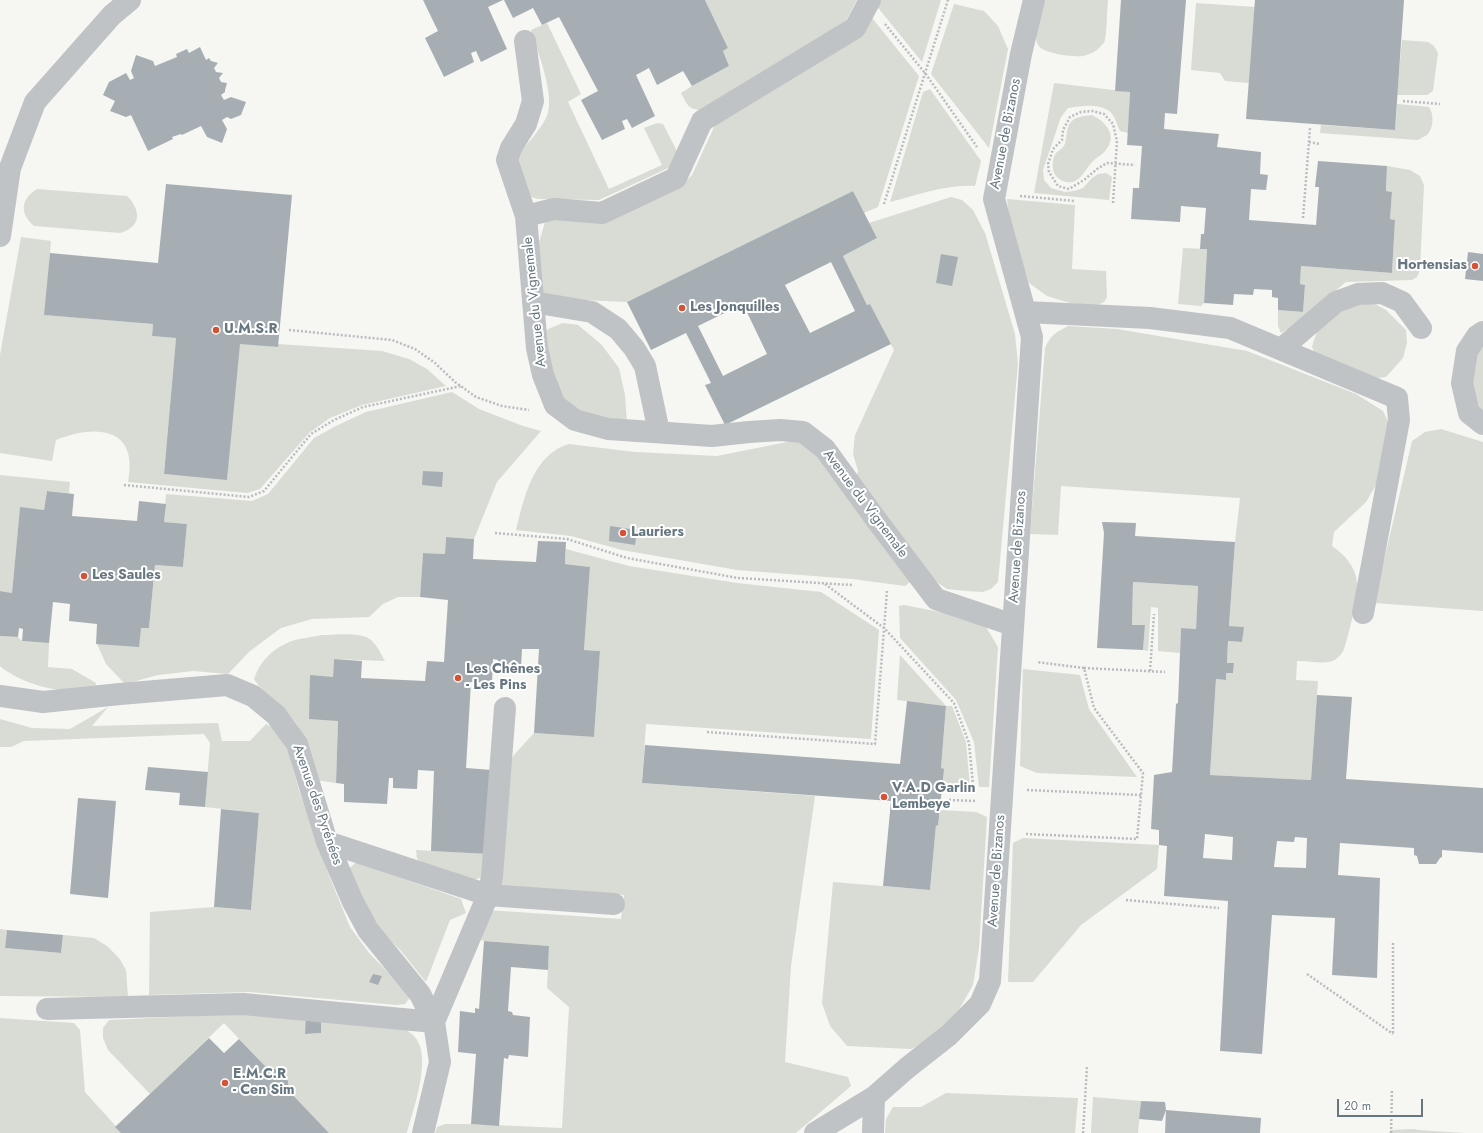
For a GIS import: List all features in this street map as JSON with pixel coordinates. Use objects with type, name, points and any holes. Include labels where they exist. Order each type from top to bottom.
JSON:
[{"type":"lane","points":[[0,236],[10,168],[35,102],[112,15],[130,0]]},
{"type":"lane","name":"Avenue de Bizanos","points":[[815,1133],[874,1097],[907,1068],[949,1035],[980,1004],[990,981],[1032,337],[994,200],[1021,54],[1034,0]]},
{"type":"lane","points":[[526,216],[554,209],[602,213],[676,178],[702,121],[855,28],[869,2]]},
{"type":"lane","name":"Avenue du Vignemale","points":[[525,41],[533,101],[526,124],[510,148],[507,160],[526,216],[538,355],[543,375],[555,405],[575,420],[608,429],[712,436],[780,430],[803,432],[825,448],[936,599],[1013,625]]},
{"type":"lane","points":[[1281,349],[1336,302],[1358,294],[1382,294],[1402,302],[1421,328]]},
{"type":"lane","points":[[533,302],[592,312],[618,329],[634,348],[645,366],[659,432]]},
{"type":"lane","points":[[1025,312],[1150,318],[1230,328],[1397,398],[1399,420],[1363,613]]},
{"type":"lane","points":[[1483,332],[1477,336],[1466,351],[1462,383],[1469,413],[1483,424]]},
{"type":"lane","name":"Avenue des Pyrénées","points":[[0,696],[44,702],[227,685],[253,696],[276,715],[297,744],[327,842],[353,902],[368,930],[420,994],[434,1022],[440,1062],[423,1133]]},
{"type":"lane","points":[[47,1009],[244,1004],[434,1022],[488,895],[492,877],[505,708]]},
{"type":"lane","points":[[327,842],[488,895],[614,904]]},
{"type":"lane","points":[[873,1133],[874,1097]]},
{"type":"path","points":[[884,204],[948,0]]},
{"type":"path","points":[[869,2],[925,72],[998,177],[1008,195],[1075,201]]},
{"type":"path","points":[[1403,101],[1440,104]]},
{"type":"path","points":[[1113,203],[1116,164],[1117,141],[1113,124],[1104,114],[1092,111],[1081,112],[1070,117],[1063,130],[1062,140],[1053,149],[1048,164],[1049,172],[1058,186],[1069,189],[1107,163],[1116,164],[1135,165]]},
{"type":"path","points":[[1303,218],[1310,128]]},
{"type":"path","points":[[1309,142],[1320,144]]},
{"type":"path","points":[[289,330],[392,340],[415,348],[476,397],[502,406],[530,410],[555,405]]},
{"type":"path","points":[[124,485],[249,497],[264,491],[311,434],[334,420],[363,408],[461,386]]},
{"type":"path","points":[[495,533],[567,539],[627,558],[738,578],[852,585]]},
{"type":"path","points":[[825,583],[884,628],[954,703],[969,743],[975,801]]},
{"type":"path","points":[[707,732],[875,744],[887,591]]},
{"type":"path","points":[[1150,671],[1154,614]]},
{"type":"path","points":[[1011,659],[1084,668],[1165,672]]},
{"type":"path","points":[[1000,833],[1137,839],[1143,773],[1094,708],[1084,668]]},
{"type":"path","points":[[1002,790],[1141,795]]},
{"type":"path","points":[[1126,900],[1219,908]]},
{"type":"path","points":[[1307,974],[1393,1034],[1393,943]]},
{"type":"path","points":[[1083,1133],[1087,1066]]},
{"type":"path","points":[[1391,1133],[1392,1088]]},
{"type":"shaded area","points":[[705,0],[857,0],[843,26],[702,110],[697,110],[688,106],[681,93],[729,66],[723,51],[728,48]]},
{"type":"shaded area","points":[[878,0],[941,0],[922,62],[875,4]]},
{"type":"shaded area","points":[[1045,0],[1108,0],[1106,36],[1102,46],[1090,54],[1083,56],[1052,53],[1041,48],[1036,41],[1036,35],[1038,22]]},
{"type":"shaded area","points":[[1196,3],[1255,7],[1249,83],[1225,81],[1220,73],[1191,70]]},
{"type":"shaded area","points":[[954,4],[984,11],[998,26],[1008,49],[989,148],[931,74]]},
{"type":"shaded area","points":[[872,18],[919,76],[878,207],[864,213],[853,191],[627,302],[562,299],[545,296],[538,291],[539,243],[545,222],[685,182],[692,175],[715,125]]},
{"type":"shaded area","points":[[547,23],[581,94],[568,102],[609,189],[662,165],[644,128],[657,123],[663,124],[679,155],[677,164],[599,200],[538,199],[531,197],[516,157],[540,128],[549,109],[548,87],[531,30]]},
{"type":"shaded area","points":[[1402,40],[1428,42],[1434,46],[1438,53],[1433,91],[1427,95],[1397,95]]},
{"type":"shaded area","points":[[1054,83],[1130,92],[1128,133],[1120,131],[1113,115],[1105,108],[1078,106],[1068,108],[1061,117],[1043,170],[1044,180],[1051,188],[1065,192],[1083,188],[1098,174],[1106,173],[1112,177],[1109,200],[1034,193]]},
{"type":"shaded area","points":[[930,89],[981,161],[975,186],[943,188],[890,202],[923,92]]},
{"type":"shaded area","points":[[1397,104],[1429,107],[1432,113],[1432,125],[1427,135],[1418,140],[1320,133],[1321,125],[1395,130]]},
{"type":"shaded area","points":[[1092,115],[1102,122],[1109,130],[1111,140],[1109,146],[1093,161],[1079,179],[1071,182],[1062,181],[1054,173],[1054,157],[1065,144],[1070,123],[1079,117]]},
{"type":"shaded area","points":[[1387,166],[1410,170],[1420,176],[1424,185],[1420,270],[1417,277],[1412,280],[1346,282],[1296,324],[1281,333],[1278,326],[1278,310],[1303,312],[1305,285],[1300,284],[1301,266],[1392,273],[1395,220],[1390,219],[1392,192],[1386,191]]},
{"type":"shaded area","points":[[37,189],[127,196],[132,201],[137,212],[136,222],[132,227],[120,233],[34,226],[26,216],[24,206],[28,197]]},
{"type":"shaded area","points":[[951,197],[962,200],[973,210],[985,233],[1015,334],[1018,364],[998,582],[991,589],[983,592],[947,589],[928,576],[856,477],[858,471],[853,454],[855,435],[894,350],[870,304],[867,305],[843,256],[877,238],[869,223]]},
{"type":"shaded area","points":[[1007,199],[1075,205],[1072,269],[1106,271],[1107,297],[1104,302],[1094,307],[1070,303],[1047,296],[1029,283],[1010,227]]},
{"type":"shaded area","points":[[21,237],[51,241],[45,315],[153,324],[152,336],[176,338],[164,474],[227,479],[238,343],[278,347],[278,344],[382,351],[409,359],[427,369],[446,386],[362,405],[330,418],[309,433],[260,489],[247,493],[128,482],[130,464],[127,450],[121,440],[111,434],[99,432],[86,432],[56,440],[52,461],[0,453],[0,355]]},
{"type":"shaded area","points":[[1183,248],[1207,249],[1204,303],[1201,306],[1178,304]]},
{"type":"shaded area","points":[[1373,303],[1386,310],[1406,330],[1407,343],[1403,358],[1386,377],[1377,378],[1315,353],[1312,347],[1315,336],[1320,327],[1327,320],[1334,314],[1352,306]]},
{"type":"shaded area","points":[[563,323],[578,325],[601,344],[619,368],[625,395],[627,424],[598,422],[556,395],[542,337],[548,329]]},
{"type":"shaded area","points":[[1068,326],[1117,329],[1247,351],[1356,394],[1383,411],[1392,430],[1380,478],[1366,502],[1334,532],[1332,546],[1349,562],[1356,577],[1357,583],[1355,606],[1344,649],[1336,659],[1332,661],[1297,661],[1296,680],[1318,681],[1311,780],[1210,775],[1216,679],[1226,680],[1226,673],[1233,673],[1234,663],[1227,663],[1228,641],[1242,642],[1243,627],[1229,626],[1235,542],[1240,498],[1061,486],[1058,535],[1030,534],[1045,348],[1049,340],[1054,335]]},
{"type":"shaded area","points":[[1483,345],[1483,419],[1470,379],[1477,350]]},
{"type":"shaded area","points":[[452,392],[479,409],[523,426],[541,431],[497,482],[474,539],[446,537],[445,554],[423,553],[420,597],[398,597],[383,604],[369,617],[312,619],[281,628],[250,651],[228,674],[193,671],[158,675],[125,684],[106,664],[97,644],[141,628],[149,628],[155,565],[183,567],[187,524],[164,522],[166,494],[252,501],[268,494],[314,438],[366,412]]},
{"type":"shaded area","points":[[1441,429],[1483,442],[1483,611],[1374,603],[1412,441],[1425,432]]},
{"type":"shaded area","points":[[800,440],[824,454],[910,582],[905,586],[852,579],[737,570],[622,550],[571,536],[516,530],[527,491],[539,467],[547,457],[557,449],[569,444],[635,452],[717,456]]},
{"type":"shaded area","points":[[0,475],[70,482],[69,493],[47,491],[44,510],[20,508],[12,593],[0,591]]},
{"type":"shaded area","points":[[566,549],[629,566],[737,583],[821,592],[879,630],[871,739],[646,724],[642,783],[815,796],[791,966],[785,1062],[848,1077],[851,1086],[796,1133],[435,1133],[437,1127],[445,1124],[562,1128],[569,1007],[547,988],[549,946],[484,941],[474,938],[487,910],[621,919],[624,895],[501,886],[508,770],[513,756],[534,733],[594,737],[600,651],[584,650],[590,567],[565,564]]},
{"type":"shaded area","points":[[1133,582],[1198,586],[1196,629],[1181,628],[1180,653],[1158,651],[1158,608],[1151,607],[1148,651],[1143,650],[1145,625],[1132,625]]},
{"type":"shaded area","points":[[904,605],[976,619],[986,627],[998,647],[989,787],[979,787],[974,742],[956,700],[900,638],[899,606]]},
{"type":"shaded area","points":[[352,634],[368,638],[376,645],[385,661],[334,659],[333,677],[338,721],[336,783],[315,780],[303,735],[290,716],[263,691],[254,679],[262,662],[276,649],[291,641],[321,635]]},
{"type":"shaded area","points":[[0,636],[18,637],[22,641],[49,643],[48,667],[72,669],[96,683],[95,687],[69,690],[53,689],[37,685],[13,675],[0,666]]},
{"type":"shaded area","points":[[900,655],[946,706],[897,700]]},
{"type":"shaded area","points":[[1023,669],[1080,675],[1089,709],[1137,777],[1037,773],[1020,766]]},
{"type":"shaded area","points":[[946,706],[952,706],[966,742],[970,787],[942,785],[941,768]]},
{"type":"shaded area","points":[[108,707],[92,726],[218,723],[222,741],[250,741],[266,724],[274,728],[288,751],[299,790],[330,878],[350,927],[369,953],[408,992],[409,999],[405,1004],[397,1005],[249,992],[149,995],[150,912],[214,907],[251,910],[259,813],[205,807],[210,743],[204,734],[24,741],[11,747],[0,747],[0,719],[32,728],[70,729]]},
{"type":"shaded area","points":[[940,810],[976,812],[987,817],[979,948],[973,985],[957,1013],[931,1040],[911,1049],[847,1046],[830,1026],[822,1003],[833,882],[930,890],[936,825],[938,825]]},
{"type":"shaded area","points":[[1023,838],[1159,845],[1157,869],[1081,925],[1033,982],[1008,982],[1013,843]]},
{"type":"shaded area","points":[[416,850],[488,854],[483,877],[473,880],[426,865],[417,859]]},
{"type":"shaded area","points":[[356,862],[461,899],[466,913],[450,920],[426,982],[401,951],[378,928],[348,870]]},
{"type":"shaded area","points":[[0,929],[7,930],[5,948],[61,953],[63,935],[94,938],[107,946],[119,958],[126,970],[128,997],[0,996]]},
{"type":"shaded area","points":[[234,1014],[306,1017],[306,1034],[321,1033],[321,1018],[403,1028],[409,1032],[419,1044],[422,1055],[422,1068],[417,1097],[407,1133],[329,1133],[289,1091],[288,1081],[282,1073],[271,1067],[265,1066],[224,1023],[150,1094],[108,1050],[103,1038],[103,1028],[109,1020]]},
{"type":"shaded area","points":[[0,1018],[74,1023],[80,1030],[85,1092],[122,1133],[0,1133]]},
{"type":"shaded area","points":[[946,1093],[1078,1098],[1075,1133],[885,1133],[886,1119],[893,1107],[921,1107]]},
{"type":"shaded area","points":[[1093,1097],[1141,1101],[1138,1133],[1091,1133]]},
{"type":"shaded area","points":[[1414,1129],[1465,1133],[1391,1133],[1390,1130]]},
{"type":"building","points":[[423,0],[503,0],[488,7],[507,49],[481,62],[476,51],[471,53],[474,62],[444,77],[425,38],[438,31]]},
{"type":"building","points":[[504,0],[705,0],[728,48],[723,51],[729,66],[692,86],[683,71],[657,85],[649,68],[636,75],[655,116],[632,128],[627,119],[622,121],[625,129],[602,140],[581,100],[598,91],[559,17],[542,25],[533,8],[513,18]]},
{"type":"building","points":[[1121,0],[1186,0],[1177,114],[1165,113],[1164,129],[1219,134],[1217,147],[1261,152],[1260,174],[1268,175],[1266,190],[1251,189],[1249,220],[1316,225],[1319,187],[1315,187],[1318,161],[1387,166],[1386,191],[1392,192],[1390,219],[1395,220],[1392,273],[1301,266],[1300,284],[1305,285],[1303,312],[1278,310],[1278,298],[1272,297],[1272,290],[1254,289],[1253,295],[1234,294],[1233,305],[1204,303],[1207,249],[1200,249],[1201,234],[1204,234],[1206,208],[1181,206],[1180,222],[1131,219],[1133,188],[1139,188],[1142,146],[1127,145],[1130,92],[1115,91]]},
{"type":"building","points":[[1255,0],[1404,0],[1395,130],[1246,119]]},
{"type":"building","points":[[200,47],[206,60],[209,58],[211,61],[218,63],[214,68],[216,72],[223,73],[219,78],[221,82],[227,83],[225,92],[221,95],[224,100],[231,97],[246,102],[241,115],[231,119],[227,117],[222,120],[227,129],[222,143],[207,137],[201,126],[182,135],[172,137],[173,139],[148,151],[131,115],[126,117],[110,111],[115,101],[103,95],[109,82],[126,73],[130,80],[134,78],[131,71],[136,55],[153,61],[155,66],[177,57],[176,54],[187,49],[189,53]]},
{"type":"building","name":"U.M.S.R","points":[[166,184],[292,195],[278,347],[240,344],[227,480],[164,474],[176,338],[152,336],[153,324],[44,315],[50,253],[158,263]]},
{"type":"building","name":"Les Jonquilles","points":[[853,191],[877,238],[843,256],[867,305],[870,304],[891,344],[725,425],[705,385],[711,383],[686,333],[651,350],[627,302]],"holes":[[[831,262],[855,311],[810,333],[785,285]],[[743,304],[767,354],[723,376],[698,326]]]},
{"type":"building","name":"Hortensias","points":[[1468,252],[1483,254],[1483,281],[1465,279]]},
{"type":"building","points":[[941,254],[958,257],[952,286],[936,283]]},
{"type":"building","points":[[423,471],[443,472],[442,487],[422,485]]},
{"type":"building","name":"Les Saules","points":[[47,491],[74,494],[72,516],[137,521],[139,501],[166,504],[164,522],[187,524],[183,567],[155,565],[149,628],[141,628],[139,647],[96,644],[97,624],[69,621],[70,604],[53,602],[49,643],[22,641],[23,629],[19,628],[18,637],[0,636],[0,591],[12,593],[20,507],[44,510]]},
{"type":"building","points":[[1102,522],[1136,523],[1135,536],[1235,542],[1229,626],[1244,627],[1242,642],[1228,641],[1227,663],[1234,663],[1233,673],[1226,673],[1226,680],[1216,679],[1210,775],[1311,780],[1317,695],[1352,697],[1346,779],[1483,788],[1483,853],[1442,850],[1442,857],[1436,864],[1419,864],[1417,856],[1414,855],[1414,848],[1340,843],[1338,875],[1380,878],[1377,978],[1332,975],[1335,918],[1272,915],[1262,1054],[1220,1051],[1228,901],[1164,896],[1167,846],[1159,845],[1159,830],[1151,829],[1154,775],[1172,772],[1176,704],[1178,703],[1181,628],[1196,629],[1198,586],[1133,582],[1132,625],[1145,625],[1143,650],[1097,648],[1104,533]],"holes":[[[1205,834],[1233,837],[1232,860],[1203,858]],[[1295,837],[1307,838],[1306,868],[1274,867],[1277,841],[1294,842]]]},
{"type":"building","points":[[610,526],[637,530],[635,545],[609,541]]},
{"type":"building","name":"Les Chênes - Les Pins","points":[[446,537],[474,539],[473,559],[536,562],[538,541],[566,542],[565,564],[590,567],[584,650],[600,651],[594,737],[534,733],[539,649],[522,649],[521,668],[498,666],[498,660],[493,659],[492,683],[471,682],[466,768],[492,770],[488,854],[431,851],[434,771],[418,770],[417,789],[393,788],[393,778],[389,778],[387,804],[344,802],[344,784],[336,783],[338,721],[309,719],[310,675],[333,677],[334,659],[362,661],[361,678],[425,681],[427,661],[444,662],[448,600],[420,597],[423,553],[445,554]]},
{"type":"building","name":"V.A.D Garlin Lembeye","points":[[907,701],[946,706],[941,768],[944,769],[938,826],[936,825],[930,890],[883,886],[891,801],[642,783],[645,745],[900,764]]},
{"type":"building","points":[[148,767],[208,772],[205,807],[179,805],[180,793],[145,790]]},
{"type":"building","points":[[78,798],[116,801],[108,898],[70,894]]},
{"type":"building","points":[[221,809],[259,813],[251,910],[214,907]]},
{"type":"building","points":[[7,930],[63,935],[61,953],[5,948]]},
{"type":"building","points":[[484,941],[549,946],[548,970],[511,967],[508,1011],[512,1012],[513,1015],[530,1017],[528,1057],[509,1055],[508,1059],[504,1058],[499,1126],[471,1124],[476,1054],[458,1052],[460,1011],[475,1013],[475,1008],[479,1009]]},
{"type":"building","points":[[373,974],[382,976],[378,985],[369,982]]},
{"type":"building","points":[[306,1017],[321,1018],[321,1033],[305,1034]]},
{"type":"building","name":"E.M.C.R - Cen Sim","points":[[209,1038],[224,1053],[239,1039],[265,1066],[271,1067],[282,1073],[288,1081],[289,1091],[329,1133],[121,1133],[115,1127]]},
{"type":"building","points":[[1141,1101],[1165,1102],[1166,1110],[1162,1121],[1139,1119]]},
{"type":"building","points":[[1166,1110],[1261,1118],[1260,1133],[1165,1133]]},
{"type":"place","name":"Hortensias","points":[[1475,266]]},
{"type":"place","name":"Les Jonquilles","points":[[682,308]]},
{"type":"place","name":"U.M.S.R","points":[[216,330]]},
{"type":"place","name":"Lauriers","points":[[623,533]]},
{"type":"place","name":"Les Saules","points":[[84,576]]},
{"type":"place","name":"Les Chênes - Les Pins","points":[[458,678]]},
{"type":"place","name":"V.A.D Garlin Lembeye","points":[[884,797]]},
{"type":"place","name":"E.M.C.R - Cen Sim","points":[[225,1083]]}]
